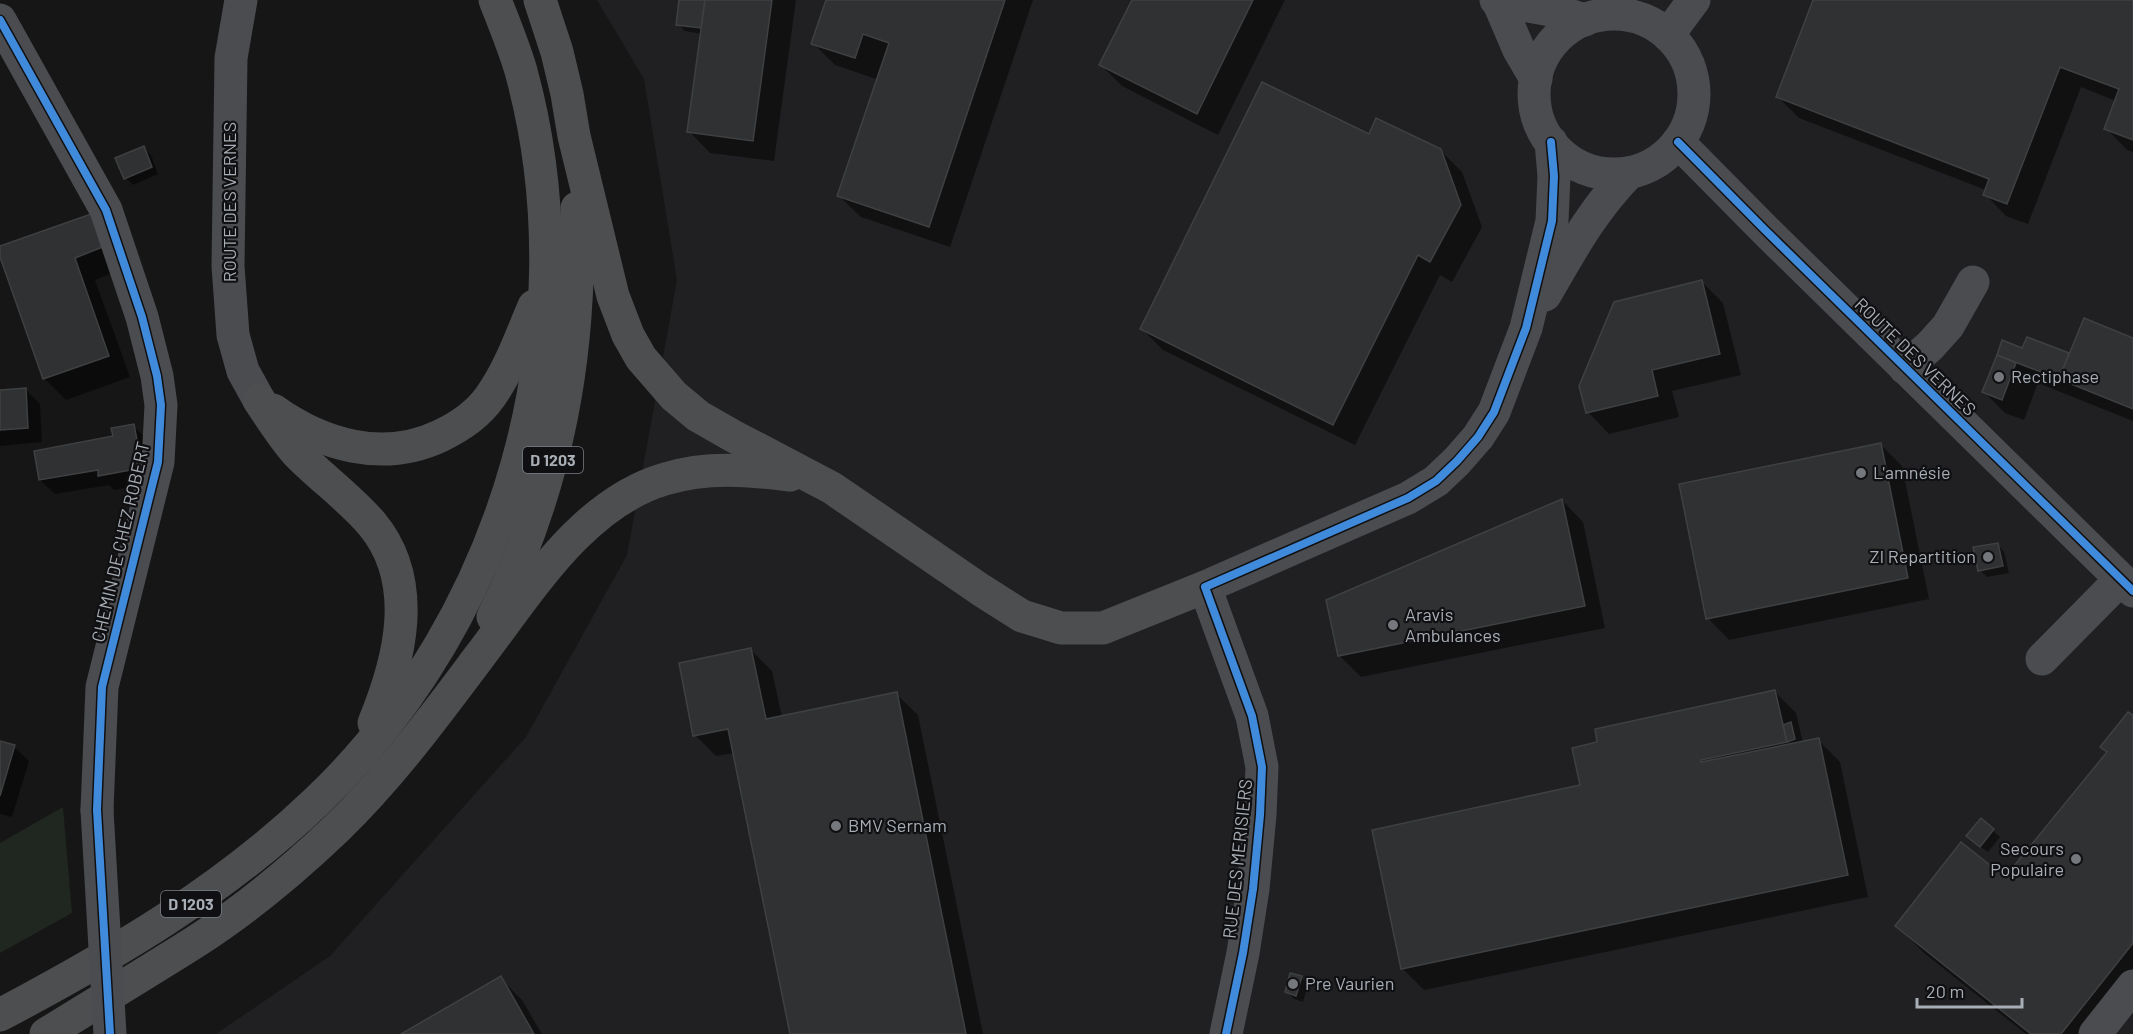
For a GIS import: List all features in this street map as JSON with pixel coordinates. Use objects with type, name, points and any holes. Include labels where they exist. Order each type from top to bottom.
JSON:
[{"type":"highway","name":"D 1203","points":[[0,1015],[82,971],[172,917],[228,877],[279,836],[320,799],[358,758],[399,708],[425,671],[456,618],[492,541],[510,489],[528,426],[537,376],[543,320],[545,237],[536,141],[521,69],[495,0]]},
{"type":"highway","name":"D 1203","points":[[46,1034],[196,941],[247,905],[336,829],[409,750],[454,685],[493,616],[532,525],[554,456],[567,391],[574,323],[578,241],[574,136],[560,63],[540,0]]},
{"type":"highway","points":[[574,136],[613,296],[628,336],[641,358],[674,396],[698,416],[832,488],[1022,616],[1061,628],[1103,628],[1205,587]]},
{"type":"highway","points":[[259,400],[298,427],[352,447],[395,449],[432,440],[453,430],[489,398],[505,371],[544,282]]},
{"type":"highway","points":[[259,400],[296,451],[374,526],[387,546],[397,571],[402,626],[396,655],[384,699],[358,758]]},
{"type":"highway","points":[[409,750],[552,562],[576,534],[618,501],[664,479],[697,471],[736,469],[807,476]]},
{"type":"street","name":"ROUTE DES VERNES","points":[[242,0],[231,58],[228,266],[233,335],[243,371],[259,400]]},
{"type":"street","points":[[1668,35],[1695,0]]},
{"type":"street","points":[[1497,1],[1585,20]]},
{"type":"street","points":[[1497,1],[1519,50],[1536,79]]},
{"type":"street","points":[[1608,14],[1625,14],[1641,18],[1656,25],[1668,35],[1679,46],[1692,72],[1694,101],[1686,130],[1665,157],[1648,167],[1629,173],[1609,174],[1589,170],[1572,162],[1557,150],[1545,135],[1538,117],[1535,98],[1536,79],[1542,60],[1552,44],[1564,32],[1585,20],[1608,14]]},
{"type":"street","name":"CHEMIN DE CHEZ ROBERT","points":[[0,20],[106,210],[142,317],[156,376],[160,405],[158,462],[102,687],[97,810],[110,1034]]},
{"type":"street","points":[[1205,587],[1408,498],[1436,481],[1478,437],[1494,412],[1526,328],[1552,221],[1554,176],[1551,142]]},
{"type":"street","name":"ROUTE DES VERNES","points":[[1678,142],[2127,586]]},
{"type":"street","points":[[1526,328],[1594,214],[1608,194],[1629,173]]},
{"type":"street","points":[[1905,368],[1948,326],[1973,282]]},
{"type":"street","points":[[2042,659],[2127,586]]},
{"type":"street","name":"RUE DES MERISIERS","points":[[1205,587],[1252,716],[1262,767],[1253,889],[1243,953],[1226,1034]]},
{"type":"street","points":[[2096,1034],[2133,987]]},
{"type":"shaded area","points":[[597,0],[2133,0],[2133,1034],[216,1034],[330,956],[526,737],[627,555],[677,280],[644,79]]},
{"type":"shaded area","points":[[63,807],[72,913],[0,953],[0,843]]},
{"type":"building","points":[[679,0],[705,0],[701,28],[676,25]]},
{"type":"building","points":[[705,0],[772,0],[753,141],[687,132]]},
{"type":"building","points":[[826,0],[1005,0],[929,227],[837,196],[889,43],[863,34],[855,58],[811,44]]},
{"type":"building","points":[[1132,0],[1253,0],[1197,114],[1099,65]]},
{"type":"building","points":[[1813,0],[2133,0],[2133,140],[2104,129],[2119,89],[2060,67],[2007,204],[1983,195],[1989,179],[1776,97]]},
{"type":"building","points":[[1262,82],[1369,134],[1376,118],[1441,149],[1461,205],[1430,262],[1418,255],[1333,425],[1140,329]]},
{"type":"building","points":[[144,146],[152,167],[124,179],[115,158]]},
{"type":"building","points":[[94,213],[105,246],[75,258],[109,356],[43,379],[0,257],[0,246]]},
{"type":"building","points":[[1702,280],[1720,354],[1652,370],[1658,396],[1586,413],[1579,386],[1614,302]]},
{"type":"building","points":[[2084,318],[2133,338],[2133,409],[2059,379]]},
{"type":"building","points":[[2027,337],[2069,353],[2059,379],[1997,355],[2002,340],[2022,348]]},
{"type":"building","name":"Rectiphase","points":[[1997,355],[2016,363],[2002,400],[1982,392]]},
{"type":"building","points":[[26,388],[28,428],[0,430],[0,390]]},
{"type":"building","points":[[134,424],[142,468],[98,476],[98,470],[39,480],[34,451],[113,436],[111,428]]},
{"type":"building","points":[[1881,443],[1908,578],[1706,619],[1679,484]]},
{"type":"building","points":[[1562,499],[1585,606],[1338,656],[1326,600]]},
{"type":"building","name":"ZI Repartition","points":[[1998,543],[2003,566],[1978,571],[1973,547]]},
{"type":"building","name":"BMV Sernam","points":[[751,648],[766,719],[897,692],[966,1034],[790,1034],[728,729],[693,736],[679,663]]},
{"type":"building","points":[[1775,690],[1787,742],[1701,760],[1701,762],[1819,738],[1848,875],[1401,969],[1372,830],[1580,785],[1572,748],[1597,742],[1595,729]]},
{"type":"building","name":"Secours Populaire","points":[[2128,712],[2133,715],[2133,943],[2061,1034],[2031,1034],[1895,926],[1961,842],[2005,877],[2107,752],[2100,747]]},
{"type":"building","points":[[1791,722],[1795,739],[1787,742],[1783,725]]},
{"type":"building","points":[[0,741],[15,745],[0,796]]},
{"type":"building","points":[[1981,818],[1994,829],[1980,847],[1966,836]]},
{"type":"building","name":"Pre Vaurien","points":[[1290,973],[1302,976],[1296,996],[1285,992]]},
{"type":"building","points":[[501,976],[534,1034],[401,1034]]},
{"type":"cycle path","points":[[0,20],[106,210],[142,317],[157,376],[161,405],[158,462],[102,687],[97,810],[110,1034]]},
{"type":"cycle path","points":[[1226,1034],[1243,953],[1253,889],[1262,767],[1252,716],[1205,587],[1408,498],[1436,481],[1478,437],[1494,412],[1526,328],[1552,221],[1554,176],[1551,142]]},
{"type":"cycle path","points":[[1678,142],[2133,591]]},
{"type":"place","name":"Rectiphase","points":[[1999,377]]},
{"type":"place","name":"L'amnésie","points":[[1861,473]]},
{"type":"place","name":"ZI Repartition","points":[[1988,557]]},
{"type":"place","name":"Aravis Ambulances","points":[[1393,625]]},
{"type":"place","name":"BMV Sernam","points":[[836,826]]},
{"type":"place","name":"Secours Populaire","points":[[2076,859]]},
{"type":"place","name":"Pre Vaurien","points":[[1293,984]]}]
